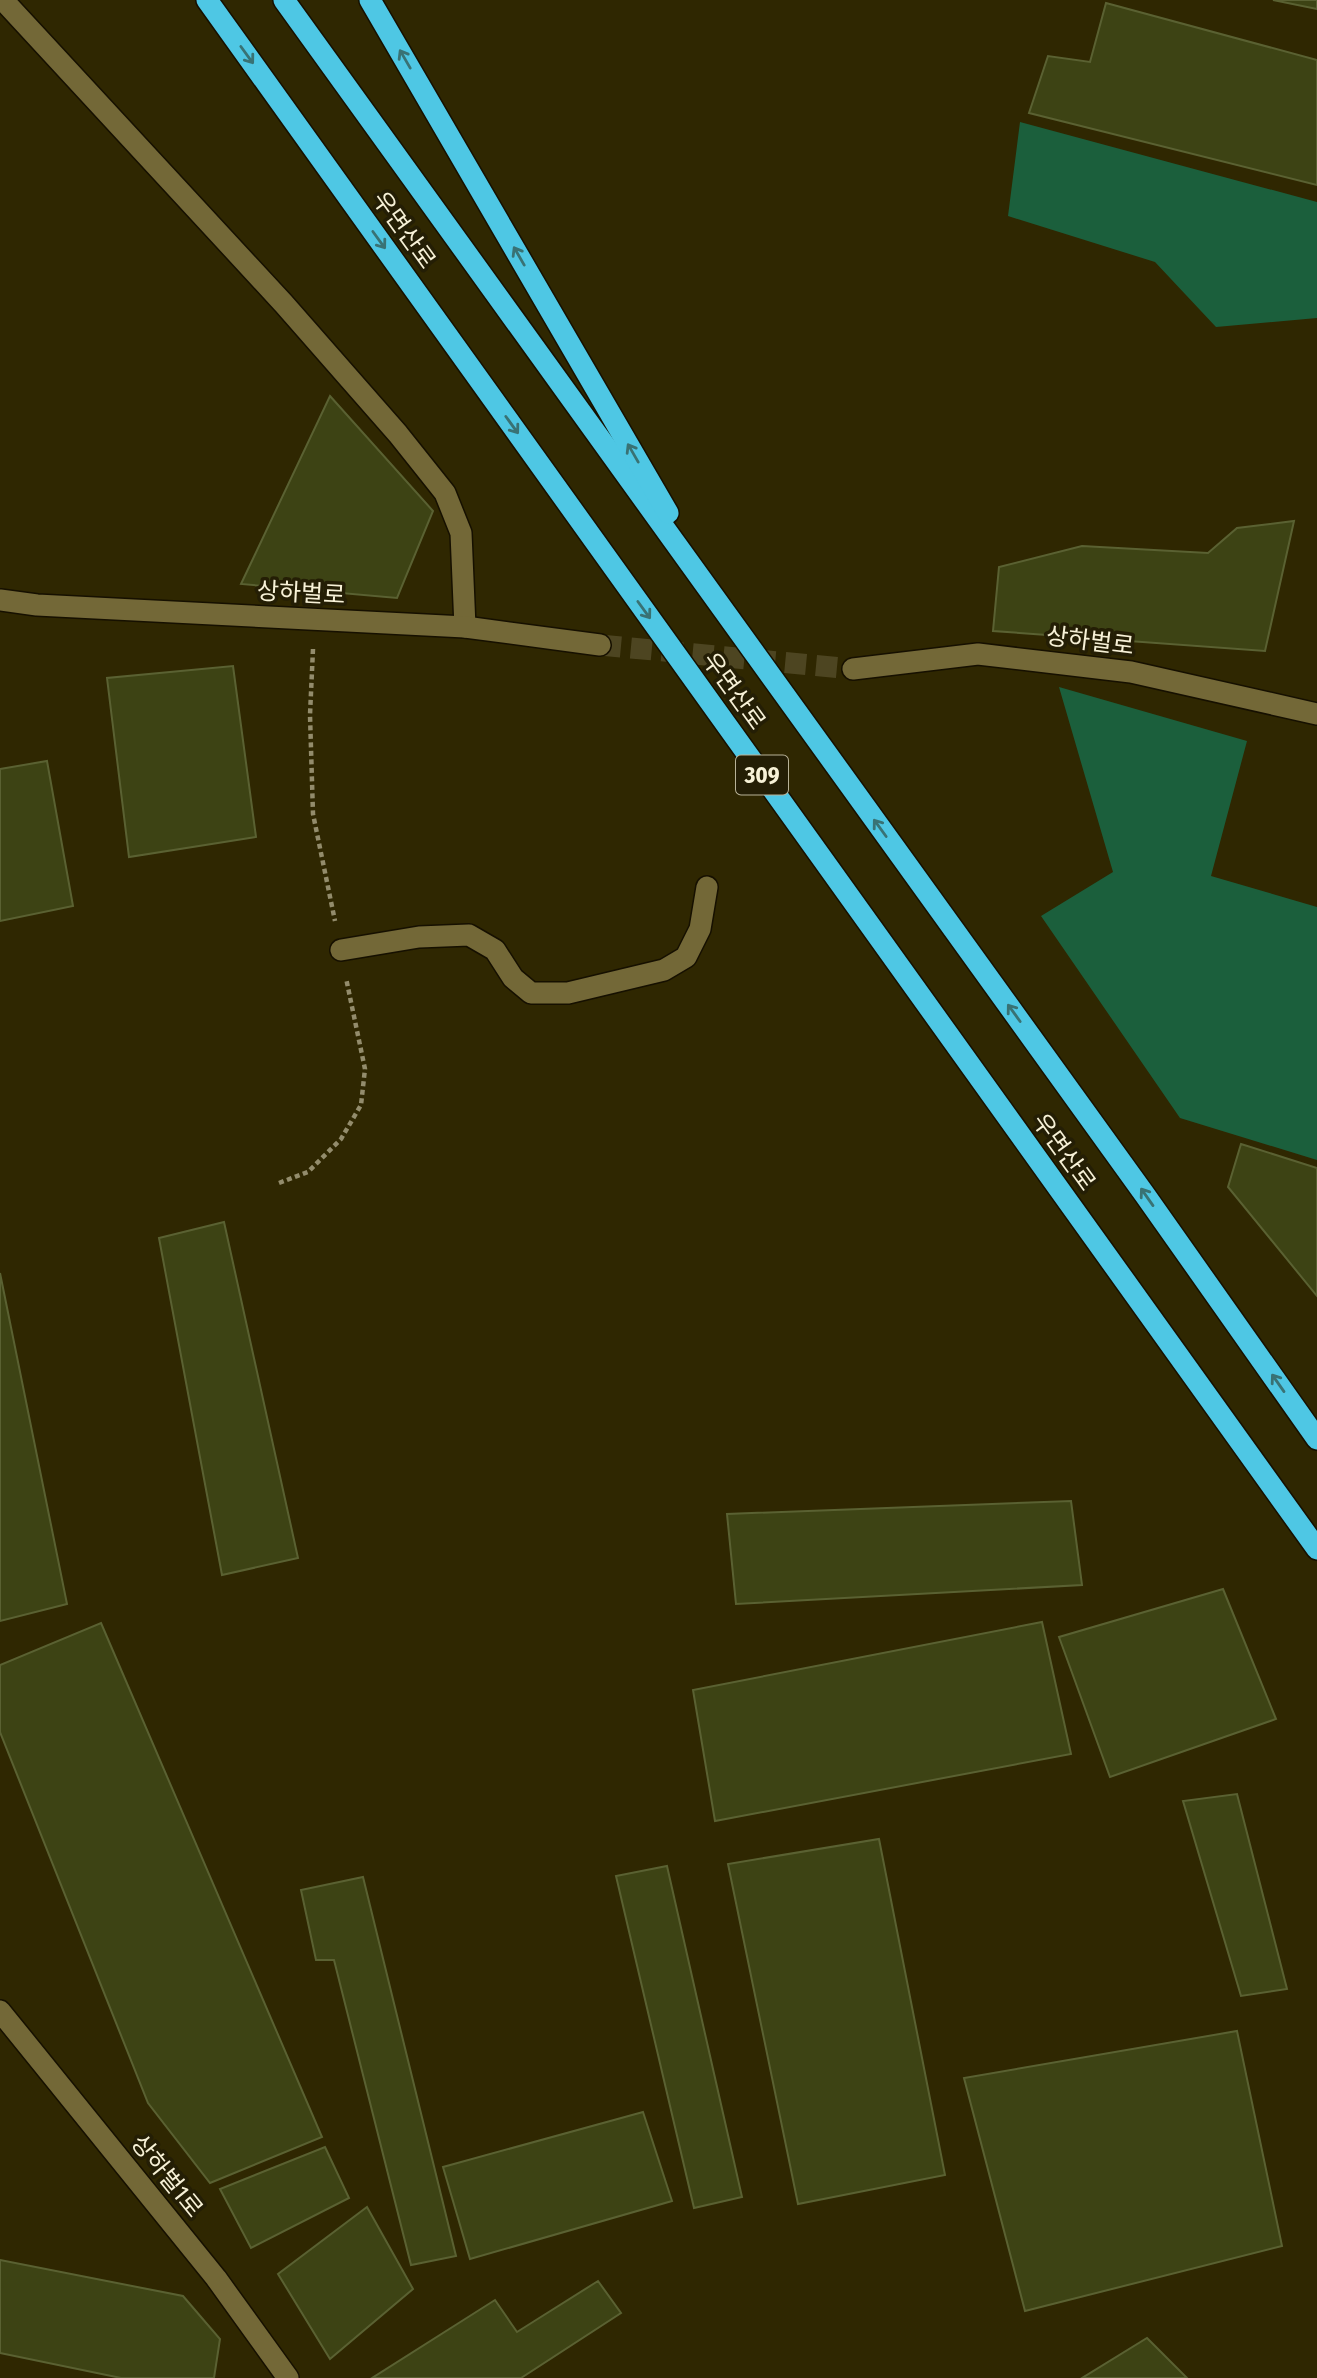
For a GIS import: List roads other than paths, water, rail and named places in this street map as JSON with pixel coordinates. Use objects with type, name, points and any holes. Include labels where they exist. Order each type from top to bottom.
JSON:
[{"type":"highway","name":"우면산로","points":[[207,0],[1317,1549]]},
{"type":"highway","name":"우면산로","points":[[284,0],[1145,1195],[1317,1439]]},
{"type":"highway","points":[[370,0],[728,618]]},
{"type":"street","points":[[3,0],[284,304],[398,433],[445,493],[461,533],[465,628]]},
{"type":"street","name":"상하벌로","points":[[0,600],[37,605],[465,628],[600,645]]},
{"type":"street","name":"상하벌로","points":[[853,669],[978,654],[1131,672],[1317,714]]},
{"type":"street","points":[[341,950],[419,937],[469,935],[495,950],[513,978],[531,993],[568,993],[664,970],[686,957],[700,929],[708,887]]},
{"type":"street","name":"상하벌1로","points":[[0,2011],[216,2278],[288,2378]]},
{"type":"tunnel","points":[[600,645],[853,669]]}]
